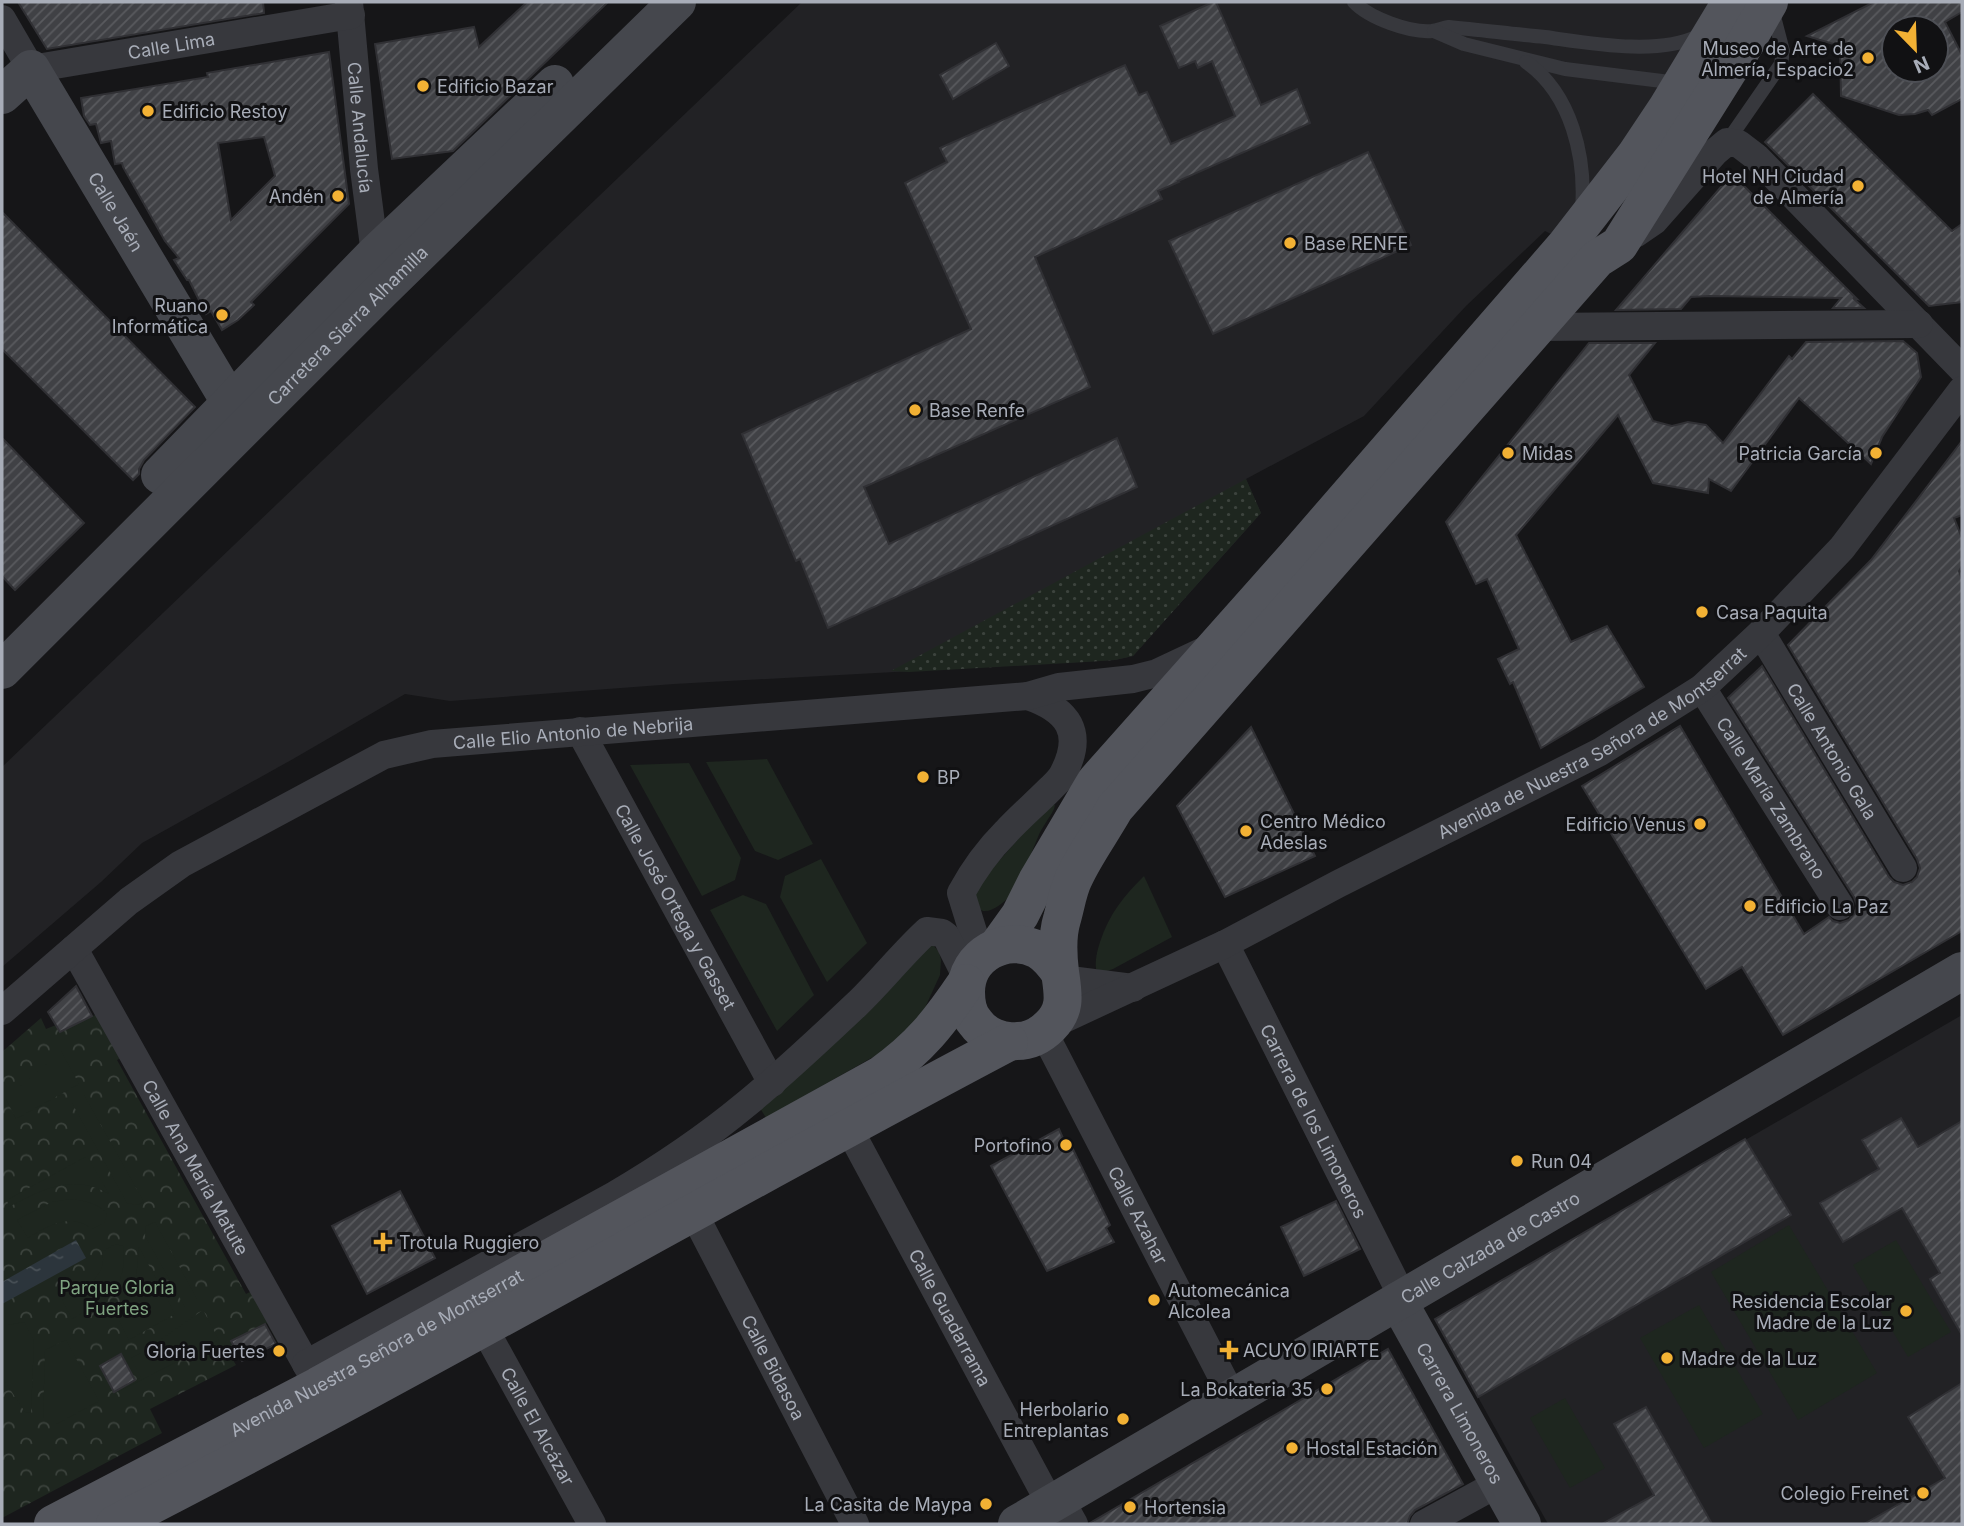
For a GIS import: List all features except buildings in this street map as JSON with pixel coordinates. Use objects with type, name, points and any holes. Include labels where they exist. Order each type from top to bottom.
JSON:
[{"type":"main road","name":"Carretera Sierra Alhamilla","points":[[2,635],[375,254],[536,103],[638,2]]},
{"type":"main road","name":"Carretera Sierra Alhamilla","points":[[2,670],[677,2]]},
{"type":"main road","points":[[1702,83],[1770,2]]},
{"type":"main road","points":[[1061,976],[1052,961],[1041,951],[1027,945],[1012,944],[978,966],[966,1003],[974,1022],[989,1036],[1034,1033],[1061,1008],[1064,994],[1058,930],[1074,878],[1115,808],[1597,259],[1619,245],[1702,83],[1723,15]]},
{"type":"main road","points":[[2,95],[31,69]]},
{"type":"main road","name":"Calle Jaén","points":[[31,69],[230,402]]},
{"type":"main road","name":"Avenida Nuestra Señora de Montserrat","points":[[53,1524],[312,1375],[881,1075],[914,1050],[945,1014],[978,966],[1020,915],[1096,781],[1305,546],[1580,228],[1635,156],[1702,83]]},
{"type":"main road","name":"Carretera Sierra Alhamilla","points":[[404,227],[453,200],[532,128],[567,110]]},
{"type":"main road","name":"Carretera Sierra Alhamilla","points":[[129,543],[146,508],[225,424],[230,402]]},
{"type":"main road","name":"Calle Calzada de Castro","points":[[1017,1524],[1061,1509],[1234,1398],[1962,971]]},
{"type":"main road","name":"Avenida Nuestra Señora de Montserrat","points":[[124,1522],[693,1212],[1034,1033]]},
{"type":"main road","name":"Carrera Limoneros","points":[[1401,1300],[1522,1524]]},
{"type":"street","name":"Calle Lima","points":[[31,69],[350,9]]},
{"type":"street","name":"Calle Andalucía","points":[[350,9],[364,169],[375,254]]},
{"type":"street","name":"Calle Jaén","points":[[2,19],[31,69]]},
{"type":"street","points":[[1619,245],[1654,221],[1715,152],[1727,142],[1739,144],[1756,157],[1962,369]]},
{"type":"street","points":[[1537,327],[1919,324]]},
{"type":"street","name":"Avenida de Nuestra Señora de Montserrat","points":[[1034,1033],[1225,944],[1600,752],[1702,688],[1761,633],[1842,548],[1962,390]]},
{"type":"street","name":"Calle Antonio Gala","points":[[1761,633],[1897,872]]},
{"type":"street","name":"Calle Elio Antonio de Nebrija","points":[[2,1011],[129,901],[181,864],[384,755],[432,744],[580,730],[1028,696],[1059,687],[1133,679],[1157,673],[1215,645]]},
{"type":"street","name":"Calle María Zambrano","points":[[1702,688],[1845,903]]},
{"type":"street","points":[[978,966],[979,951],[961,893],[974,871],[1004,833],[1058,781],[1073,746],[1072,731],[1063,715],[1046,702],[1028,696]]},
{"type":"street","name":"Calle José Ortega y Gasset","points":[[580,730],[772,1083]]},
{"type":"street","points":[[1058,781],[1063,788],[1070,789],[1084,787],[1096,781]]},
{"type":"street","name":"Avenida Nuestra Señora de Montserrat","points":[[312,1375],[629,1187],[712,1130],[772,1083],[859,1002],[907,949],[927,932],[942,933],[978,966]]},
{"type":"street","name":"Carrera de los Limoneros","points":[[1225,944],[1401,1300]]},
{"type":"street","name":"Calle Ana María Matute","points":[[74,949],[312,1375]]},
{"type":"street","points":[[1061,976],[1133,988]]},
{"type":"street","name":"Calle Azahar","points":[[1034,1033],[1234,1398]]},
{"type":"street","name":"Calle Guadarrama","points":[[849,1129],[1061,1509]]},
{"type":"street","name":"Calle Bidasoa","points":[[693,1212],[855,1524]]},
{"type":"street","name":"Calle El Alcázar","points":[[484,1328],[592,1524]]},
{"type":"street","points":[[1424,1524],[1499,1483]]},
{"type":"lane","points":[[1354,2],[1372,17],[1434,31],[1464,44],[1565,69],[1702,83]]},
{"type":"lane","points":[[1727,142],[1781,64],[1783,51],[1770,2]]},
{"type":"lane","points":[[1434,31],[1449,27],[1633,47],[1673,45],[1686,43],[1723,15]]},
{"type":"lane","points":[[1519,58],[1549,83],[1570,117],[1579,155],[1583,194],[1580,228]]},
{"type":"shaded area","points":[[802,2],[1715,2],[1600,176],[1551,234],[1545,231],[1466,306],[1364,416],[1246,479],[1261,513],[1133,656],[1115,660],[674,684],[450,701],[405,694],[142,843],[2,967],[2,767]]},
{"type":"shaded area","name":"Madre de la Luz","points":[[1962,1015],[1962,1524],[1548,1524],[1435,1319]]},
{"type":"green space","points":[[1246,479],[1261,513],[1133,656],[1086,662],[891,671]]},
{"type":"green space","points":[[767,759],[813,844],[778,860],[755,851],[706,762]]},
{"type":"green space","points":[[689,763],[741,858],[735,880],[702,896],[630,765]]},
{"type":"green space","points":[[1049,804],[1055,805],[1054,809],[1015,889],[997,907],[982,911],[975,900],[977,886]]},
{"type":"green space","points":[[821,859],[867,943],[827,982],[780,897],[785,876]]},
{"type":"green space","points":[[1144,876],[1172,937],[1113,969],[1104,972],[1096,969],[1098,949],[1108,923],[1124,898]]},
{"type":"green space","points":[[743,895],[766,904],[814,995],[777,1031],[710,910]]},
{"type":"green space","points":[[928,944],[939,952],[940,975],[923,1012],[894,1045],[766,1118],[760,1108]]},
{"type":"green space","name":"Parque Gloria Fuertes","points":[[101,1012],[126,1055],[117,1060],[246,1294],[256,1289],[282,1341],[278,1343],[267,1323],[232,1341],[239,1357],[233,1360],[236,1365],[150,1409],[162,1433],[2,1518],[2,1052],[41,1018],[46,1029],[56,1025],[60,1032]]},
{"type":"green space","points":[[61,1051],[79,1084],[16,1119],[6,1099]]},
{"type":"green space","points":[[84,1095],[144,1202],[137,1205],[127,1203],[72,1103]]},
{"type":"green space","points":[[87,1156],[109,1194],[95,1188],[70,1184],[46,1189],[9,1207],[7,1200]]},
{"type":"green space","points":[[71,1199],[100,1207],[107,1214],[104,1223],[92,1229],[84,1224],[67,1221],[43,1229],[28,1238],[17,1220],[52,1202]]},
{"type":"green space","points":[[155,1222],[197,1299],[185,1307],[145,1236],[146,1226]]},
{"type":"green space","points":[[1789,1225],[1877,1373],[1798,1420],[1711,1272]]},
{"type":"green space","points":[[1896,1240],[1951,1332],[1908,1357],[1853,1265]]},
{"type":"green space","points":[[115,1244],[123,1246],[124,1260],[118,1283],[104,1299],[72,1319],[62,1300],[97,1276],[103,1261],[102,1252]]},
{"type":"green space","points":[[139,1247],[175,1314],[129,1340],[115,1313],[136,1279]]},
{"type":"green space","points":[[1699,1305],[1763,1414],[1704,1448],[1640,1338]]},
{"type":"green space","points":[[203,1310],[219,1340],[114,1394],[109,1385],[115,1392],[141,1377],[131,1358]]},
{"type":"green space","points":[[24,1322],[34,1340],[31,1413],[25,1412],[2,1377],[2,1325]]},
{"type":"green space","points":[[66,1340],[99,1401],[55,1425],[43,1419],[45,1350]]},
{"type":"green space","points":[[1565,1398],[1605,1468],[1570,1488],[1530,1418]]},
{"type":"water","points":[[76,1240],[86,1258],[2,1304],[2,1282]]},
{"type":"place","name":"Museo de Arte de Almería, Espacio2","points":[[1868,58]]},
{"type":"place","name":"Edificio Bazar","points":[[423,86]]},
{"type":"place","name":"Edificio Restoy","points":[[148,111]]},
{"type":"place","name":"Hotel NH Ciudad de Almería","points":[[1858,186]]},
{"type":"place","name":"Andén","points":[[338,196]]},
{"type":"place","name":"Base RENFE","points":[[1290,243]]},
{"type":"place","name":"Ruano Informática","points":[[222,315]]},
{"type":"place","name":"Base Renfe","points":[[915,410]]},
{"type":"place","name":"Midas","points":[[1508,453]]},
{"type":"place","name":"Patricia García","points":[[1876,453]]},
{"type":"place","name":"Casa Paquita","points":[[1702,612]]},
{"type":"place","name":"BP","points":[[923,777]]},
{"type":"place","name":"Edificio Venus","points":[[1700,824]]},
{"type":"place","name":"Centro Médico Adeslas","points":[[1246,831]]},
{"type":"place","name":"Edificio La Paz","points":[[1750,906]]},
{"type":"place","name":"Portofino","points":[[1066,1145]]},
{"type":"place","name":"Run 04","points":[[1517,1161]]},
{"type":"place","name":"Trotula Ruggiero","points":[[383,1242]]},
{"type":"place","name":"Automecánica Alcolea","points":[[1154,1300]]},
{"type":"place","name":"Residencia Escolar Madre de la Luz","points":[[1906,1311]]},
{"type":"place","name":"ACUYO IRIARTE","points":[[1229,1350]]},
{"type":"place","name":"Gloria Fuertes","points":[[279,1351]]},
{"type":"place","name":"Madre de la Luz","points":[[1667,1358]]},
{"type":"place","name":"La Bokateria 35","points":[[1327,1389]]},
{"type":"place","name":"Herbolario Entreplantas","points":[[1123,1419]]},
{"type":"place","name":"Hostal Estación","points":[[1292,1448]]},
{"type":"place","name":"Colegio Freinet","points":[[1923,1493]]},
{"type":"place","name":"La Casita de Maypa","points":[[986,1504]]},
{"type":"place","name":"Hortensia","points":[[1130,1507]]}]
